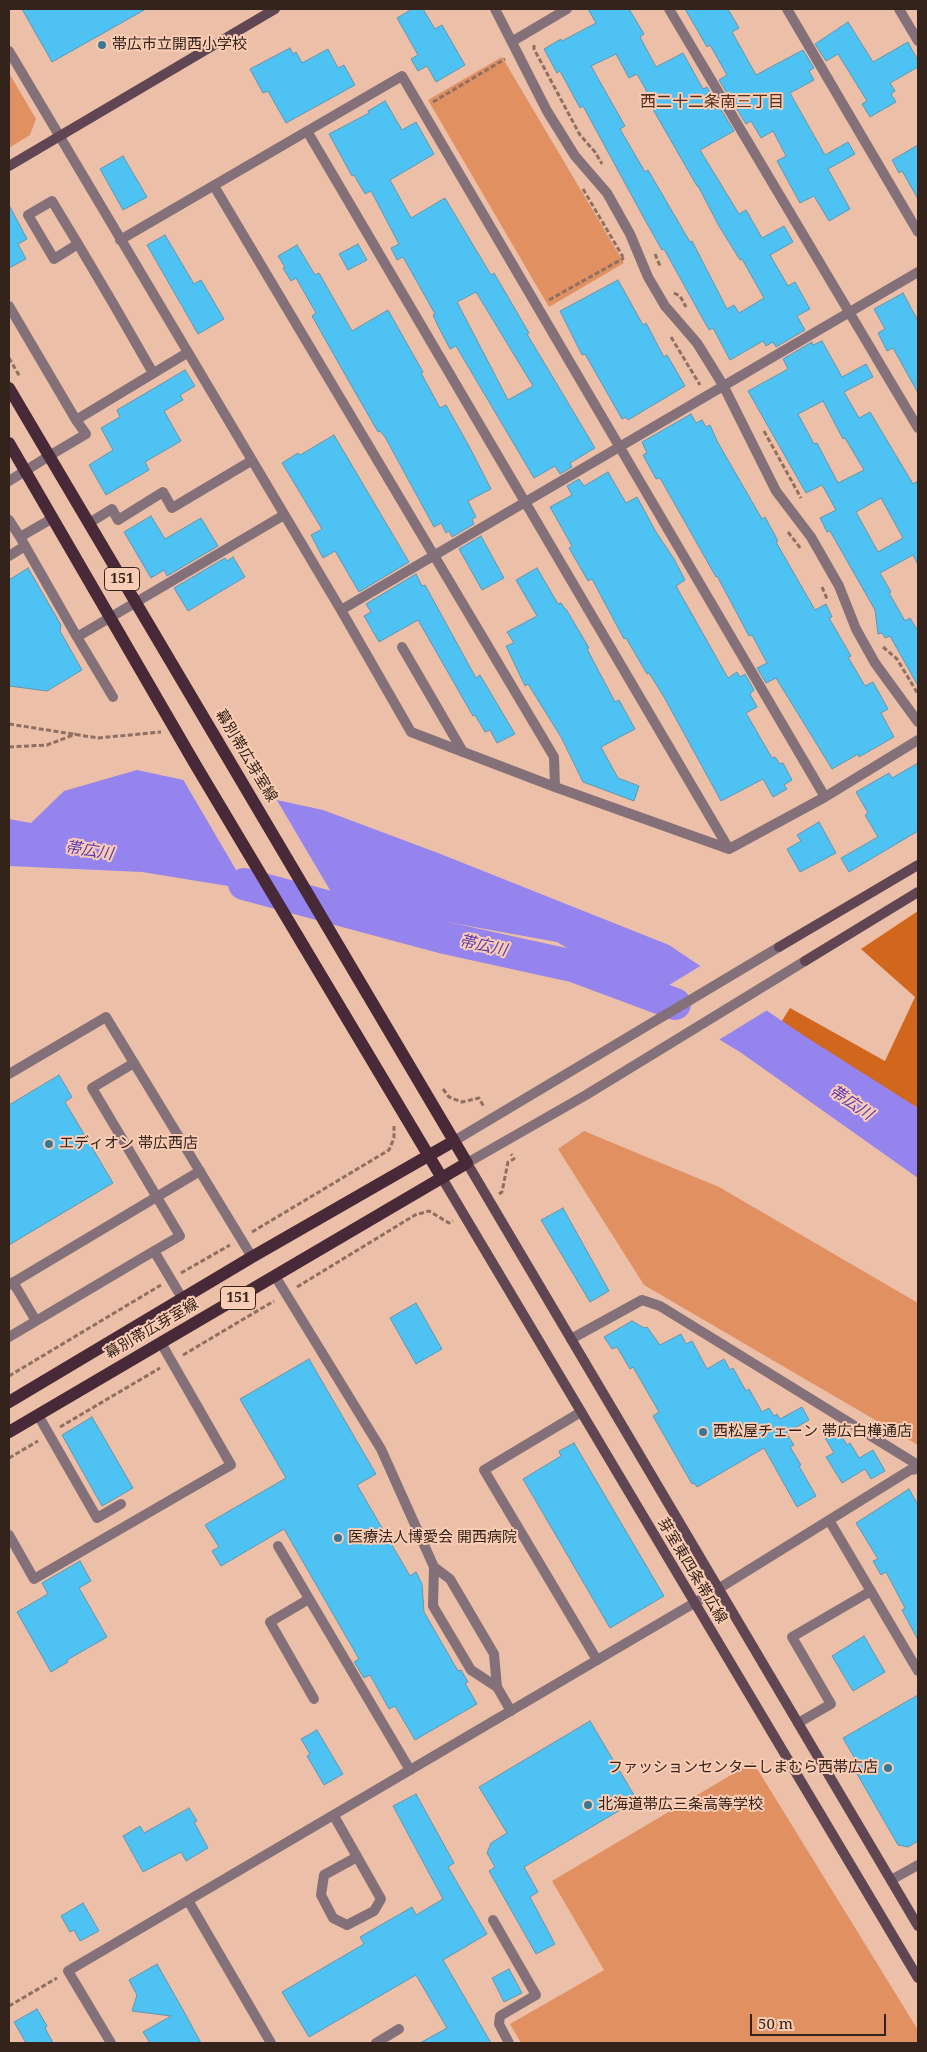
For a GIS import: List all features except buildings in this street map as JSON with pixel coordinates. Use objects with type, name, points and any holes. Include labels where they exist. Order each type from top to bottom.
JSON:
[{"type":"main road","points":[[9,166],[275,9]]},
{"type":"main road","name":"幕別帯広芽室線","points":[[9,388],[467,1163],[9,1432]]},
{"type":"main road","name":"151","points":[[9,443],[195,764],[442,1178]]},
{"type":"main road","points":[[779,947],[918,865]]},
{"type":"main road","points":[[805,961],[918,892]]},
{"type":"main road","name":"幕別帯広芽室線","points":[[9,1402],[182,1298],[454,1141]]},
{"type":"main road","name":"芽室東四条帯広線","points":[[467,1163],[918,1926]]},
{"type":"main road","name":"芽室東四条帯広線","points":[[442,1178],[918,1978]]},
{"type":"street","points":[[495,9],[513,41],[547,111],[575,156],[607,193],[630,234],[648,277],[665,306],[697,343],[723,385],[776,491],[811,537],[839,586],[856,629],[875,663],[918,722]]},
{"type":"street","points":[[513,41],[567,9]]},
{"type":"street","points":[[669,9],[918,428]]},
{"type":"street","points":[[787,9],[918,232]]},
{"type":"street","points":[[899,9],[918,40]]},
{"type":"street","points":[[9,51],[341,610],[410,732],[555,787],[729,849],[825,797],[918,740]]},
{"type":"street","points":[[120,240],[402,76],[825,797]]},
{"type":"street","points":[[307,132],[729,849]]},
{"type":"street","points":[[214,186],[554,757],[555,787]]},
{"type":"street","points":[[78,244],[54,258],[28,215],[52,201],[78,244],[153,373]]},
{"type":"street","points":[[341,610],[918,272]]},
{"type":"street","points":[[9,306],[86,434],[9,481]]},
{"type":"street","points":[[76,420],[187,353]]},
{"type":"street","points":[[88,523],[112,509],[118,520],[163,492],[172,508],[251,461]]},
{"type":"street","points":[[77,637],[284,515]]},
{"type":"street","points":[[9,556],[22,542],[53,518]]},
{"type":"street","points":[[9,520],[114,697]]},
{"type":"street","points":[[402,647],[463,752]]},
{"type":"street","points":[[454,1141],[556,1078],[779,947]]},
{"type":"street","points":[[467,1163],[586,1094],[805,961]]},
{"type":"street","points":[[9,1074],[106,1017],[252,1257]]},
{"type":"street","points":[[9,1337],[180,1236],[92,1088],[134,1063]]},
{"type":"street","points":[[36,1320],[11,1284],[200,1171]]},
{"type":"street","points":[[154,1251],[182,1298]]},
{"type":"street","points":[[275,1276],[381,1449],[434,1568],[433,1606],[471,1670],[497,1687]]},
{"type":"street","points":[[571,1339],[642,1300],[660,1306],[918,1465]]},
{"type":"street","points":[[9,1535],[34,1579],[231,1465],[161,1343]]},
{"type":"street","points":[[581,1412],[484,1470],[597,1660]]},
{"type":"street","points":[[38,1415],[97,1518],[122,1504]]},
{"type":"street","points":[[110,2043],[68,1971],[189,1902],[718,1589],[910,1470],[918,1469]]},
{"type":"street","points":[[829,1520],[918,1671]]},
{"type":"street","points":[[278,1546],[410,1770]]},
{"type":"street","points":[[434,1568],[450,1579],[494,1654],[497,1687],[511,1711]]},
{"type":"street","points":[[798,1723],[831,1704],[792,1637],[871,1591]]},
{"type":"street","points":[[309,1599],[270,1622],[314,1699]]},
{"type":"street","points":[[334,1816],[357,1857],[380,1899],[374,1911],[347,1925],[333,1918],[321,1895],[324,1875],[357,1857]]},
{"type":"street","points":[[891,1880],[918,1865]]},
{"type":"street","points":[[189,1902],[271,2043]]},
{"type":"street","points":[[493,1920],[536,1995],[500,2016],[499,2024],[510,2043]]},
{"type":"street","points":[[376,2043],[399,2029]]},
{"type":"path","points":[[422,109],[506,59],[502,50]]},
{"type":"path","points":[[580,183],[628,266]]},
{"type":"path","points":[[538,307],[624,258]]},
{"type":"path","points":[[668,331],[707,395]]},
{"type":"path","points":[[784,526],[794,543],[805,554]]},
{"type":"path","points":[[819,579],[828,600]]},
{"type":"path","points":[[9,724],[98,738],[161,732]]},
{"type":"path","points":[[9,747],[47,745],[76,734]]},
{"type":"path","points":[[9,1376],[389,1150],[394,1138],[394,1124]]},
{"type":"path","points":[[9,2006],[68,1971]]},
{"type":"shaded area","points":[[502,57],[624,263],[549,307],[428,100]]},
{"type":"shaded area","points":[[9,73],[36,119],[30,135],[9,148]]},
{"type":"shaded area","points":[[918,911],[918,1124],[773,1035],[790,1008],[885,1061],[915,997],[861,949]]},
{"type":"shaded area","points":[[584,1131],[719,1187],[918,1303],[918,1445],[644,1285],[558,1149]]},
{"type":"shaded area","points":[[753,1762],[918,2030],[918,2043],[521,2043],[510,2024],[604,1970],[552,1881]]},
{"type":"water","points":[[137,770],[323,810],[438,853],[669,945],[806,1037],[918,1108],[918,1178],[740,1052],[557,942],[425,918],[142,872],[9,866],[9,819],[31,823],[64,791]]},
{"type":"pier","points":[[181,776],[275,797],[340,907],[249,892]]},
{"type":"pier","points":[[702,965],[769,1009],[717,1041],[646,999]]},
{"type":"waterway","name":"帯広川","points":[[244,884],[441,937],[573,966],[675,1004]]},
{"type":"place","name":"帯広市立開西小学校","points":[[102,45]]},
{"type":"place","name":"エディオン 帯広西店","points":[[49,1144]]},
{"type":"place","name":"西松屋チェーン 帯広白樺通店","points":[[703,1432]]},
{"type":"place","name":"医療法人博愛会 開西病院","points":[[338,1538]]},
{"type":"place","name":"ファッションセンターしまむら西帯広店","points":[[888,1768]]},
{"type":"place","name":"北海道帯広三条高等学校","points":[[588,1805]]},
{"type":"district","name":"西二十二条南三丁目","points":[[712,102]]}]
